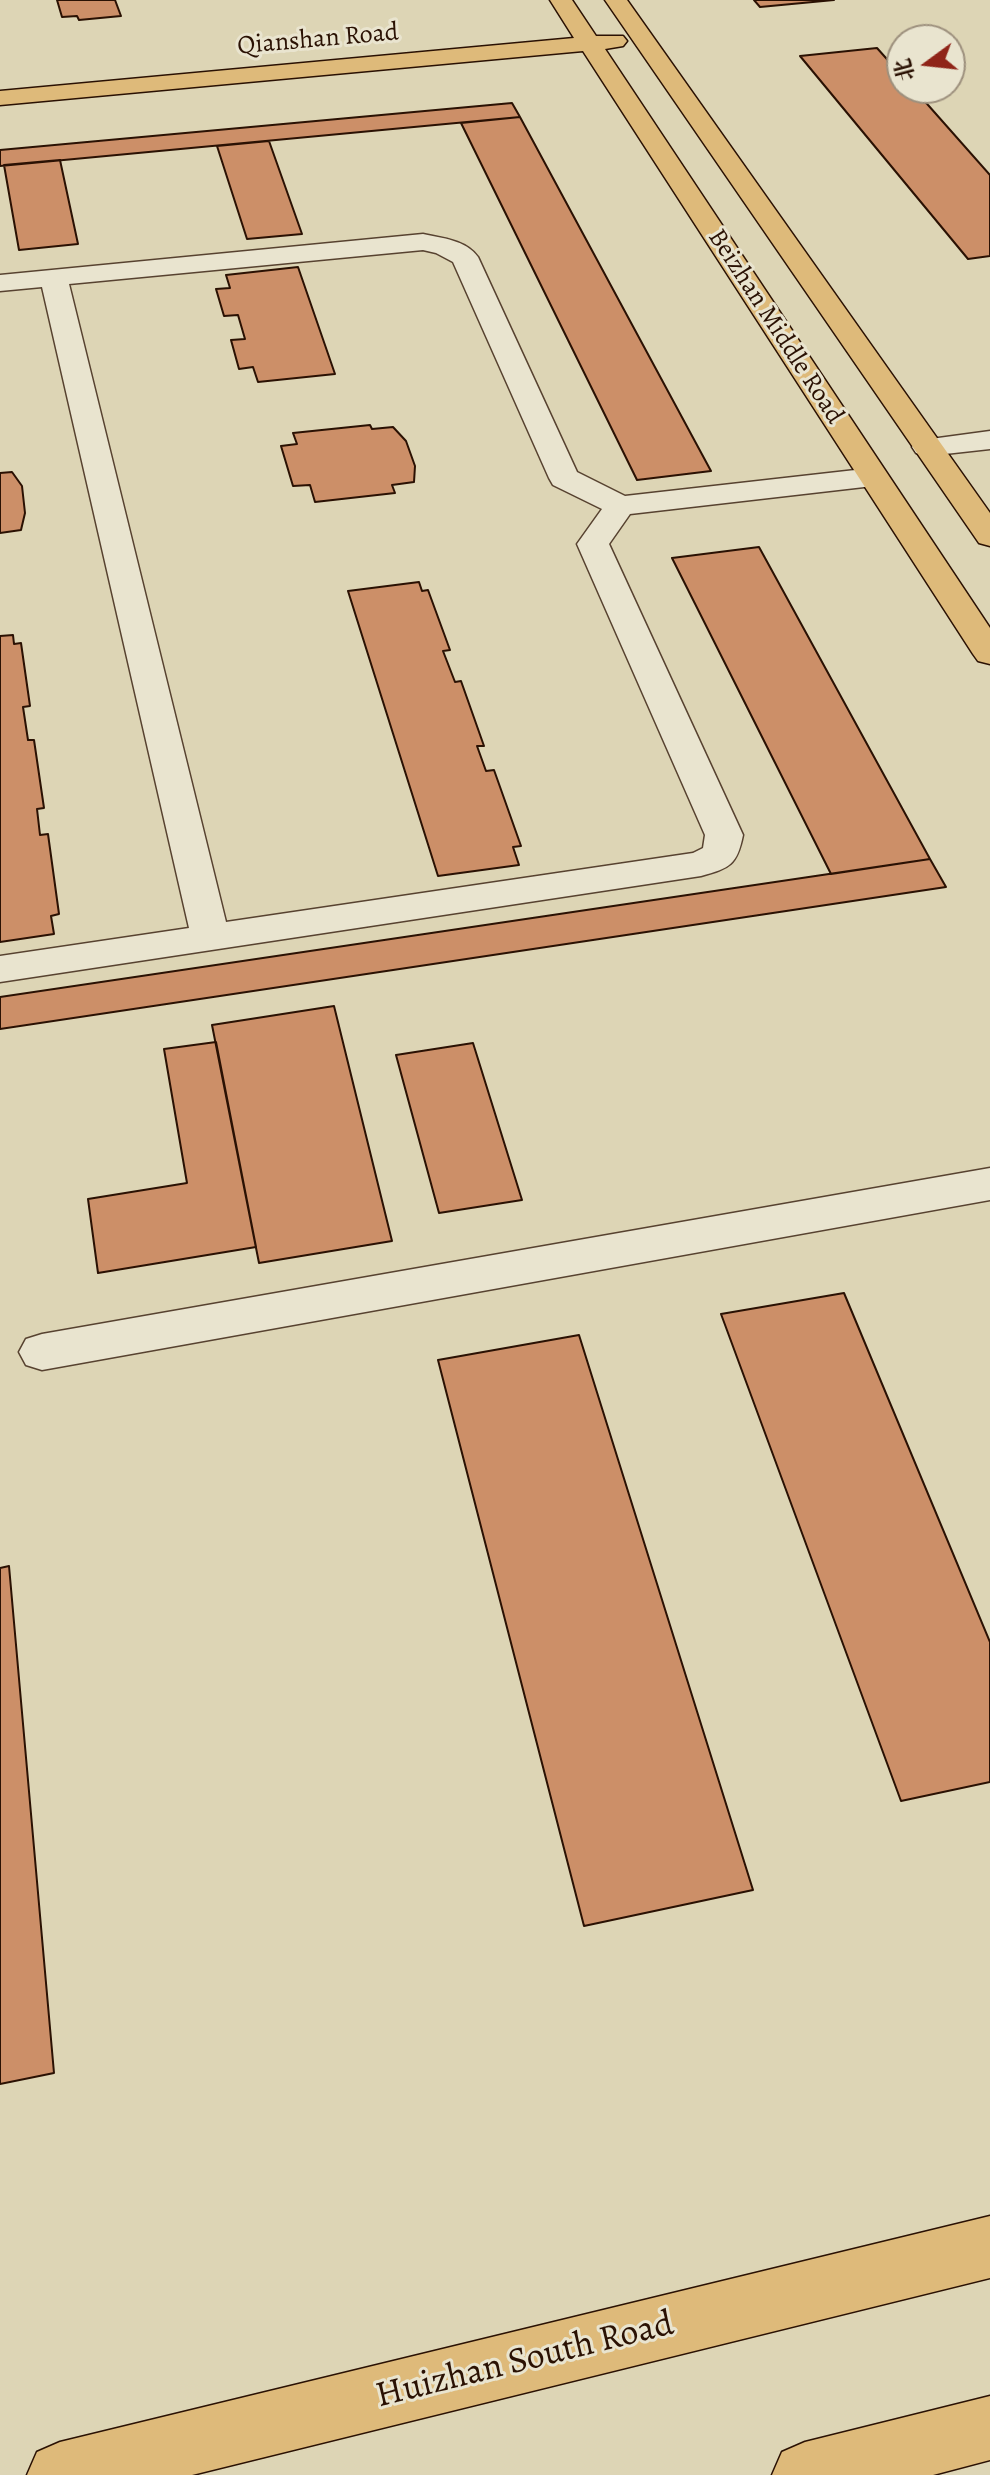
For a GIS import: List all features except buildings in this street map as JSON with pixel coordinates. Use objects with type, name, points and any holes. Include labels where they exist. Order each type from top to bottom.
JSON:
[{"type":"main road","name":"Beizhan Middle Road","points":[[561,0],[990,654]]},
{"type":"main road","name":"Beizhan Middle Road","points":[[629,20],[990,536]]},
{"type":"main road","name":"Qianshan Road","points":[[0,98],[584,35],[629,20]]},
{"type":"main road","name":"Qianshan Road","points":[[0,79],[584,35]]},
{"type":"main road","name":"Huizhan South Road","points":[[60,2475],[990,2247]]},
{"type":"main road","points":[[805,2475],[990,2428]]},
{"type":"street","points":[[0,283],[423,242],[444,246],[464,257],[564,478],[620,506],[873,477]]},
{"type":"street","points":[[54,278],[210,937]]},
{"type":"street","points":[[927,447],[990,440]]},
{"type":"street","points":[[0,969],[701,864],[720,855],[724,835],[593,544],[620,506]]},
{"type":"street","points":[[42,1352],[990,1184]]}]
